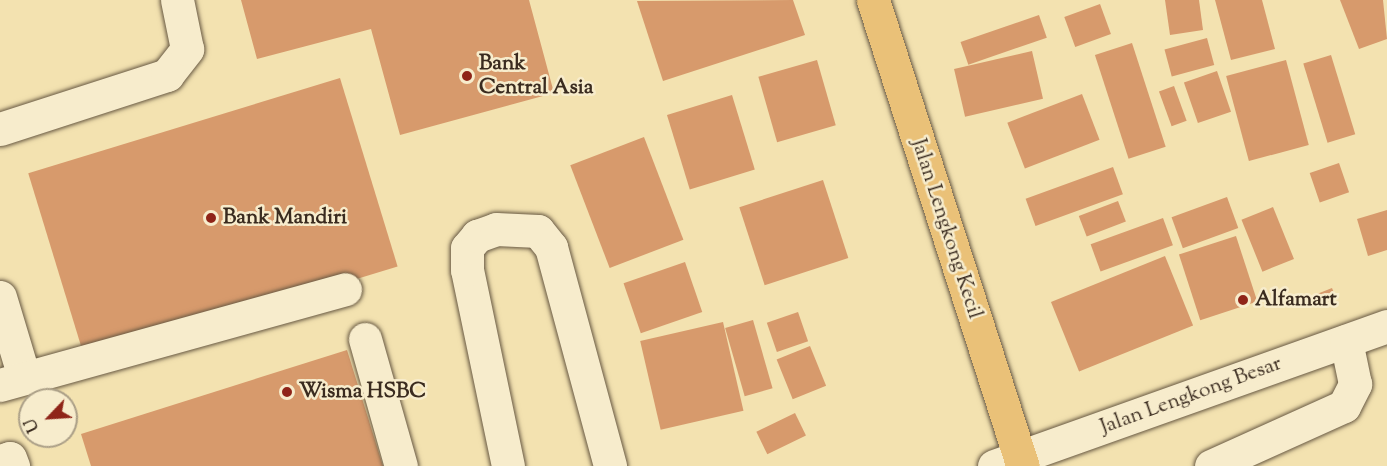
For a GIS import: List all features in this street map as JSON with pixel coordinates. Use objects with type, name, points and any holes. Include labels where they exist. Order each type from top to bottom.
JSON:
[{"type":"main road","name":"Jalan Lengkong Kecil","points":[[873,0],[1012,463]]},
{"type":"street","points":[[0,129],[167,75],[187,49],[177,0]]},
{"type":"street","points":[[508,466],[467,270],[466,248],[477,236],[496,230],[538,231],[551,247],[610,466]]},
{"type":"street","points":[[0,297],[12,381],[345,290]]},
{"type":"street","name":"Jalan Lengkong Besar","points":[[1012,463],[1387,326]]},
{"type":"street","points":[[365,339],[401,466]]},
{"type":"street","points":[[1211,466],[1344,406],[1355,384],[1346,341]]},
{"type":"building","name":"Bank Central Asia","points":[[241,0],[529,0],[554,93],[400,135],[371,29],[257,59]]},
{"type":"building","points":[[793,0],[805,35],[663,81],[637,1]]},
{"type":"building","points":[[1165,0],[1199,0],[1203,30],[1170,35]]},
{"type":"building","points":[[1215,0],[1262,0],[1275,49],[1231,60]]},
{"type":"building","points":[[1340,0],[1383,0],[1387,39],[1359,49]]},
{"type":"building","points":[[1100,4],[1111,34],[1075,47],[1064,17]]},
{"type":"building","points":[[1039,15],[1047,38],[968,65],[961,42]]},
{"type":"building","points":[[1207,38],[1214,65],[1172,76],[1164,49]]},
{"type":"building","points":[[1132,43],[1166,147],[1129,159],[1095,55]]},
{"type":"building","points":[[1032,51],[1043,99],[965,117],[954,69]]},
{"type":"building","points":[[1331,55],[1355,134],[1328,143],[1303,63]]},
{"type":"building","points":[[817,60],[836,125],[777,142],[758,77]]},
{"type":"building","points":[[1286,60],[1309,145],[1249,161],[1226,76]]},
{"type":"building","points":[[1217,71],[1231,112],[1198,123],[1184,82]]},
{"type":"building","name":"Bank Mandiri","points":[[340,78],[398,266],[86,362],[28,173]]},
{"type":"building","points":[[1174,86],[1187,121],[1172,126],[1159,91]]},
{"type":"building","points":[[1082,94],[1100,140],[1025,168],[1007,123]]},
{"type":"building","points":[[732,95],[755,170],[690,189],[667,115]]},
{"type":"building","points":[[644,137],[683,240],[610,268],[570,165]]},
{"type":"building","points":[[1339,163],[1349,192],[1320,202],[1310,173]]},
{"type":"building","points":[[1113,167],[1123,194],[1036,226],[1026,199]]},
{"type":"building","points":[[823,180],[848,258],[765,285],[739,207]]},
{"type":"building","points":[[1227,197],[1238,228],[1183,248],[1172,217]]},
{"type":"building","points":[[1118,201],[1126,222],[1087,237],[1079,216]]},
{"type":"building","points":[[1273,207],[1294,259],[1262,272],[1241,220]]},
{"type":"building","points":[[1387,210],[1387,250],[1368,256],[1357,219]]},
{"type":"building","points":[[1163,218],[1173,245],[1101,272],[1091,244]]},
{"type":"building","points":[[1236,236],[1257,302],[1200,320],[1179,255]]},
{"type":"building","points":[[1165,256],[1193,326],[1079,372],[1051,302]]},
{"type":"building","points":[[685,262],[702,312],[641,333],[624,283]]},
{"type":"building","points":[[1332,288],[1336,298],[1315,307],[1311,297]]},
{"type":"building","points":[[798,312],[808,341],[777,352],[767,323]]},
{"type":"building","points":[[753,320],[773,388],[745,396],[725,328]]},
{"type":"building","points":[[723,322],[743,411],[661,430],[640,341]]},
{"type":"building","points":[[810,346],[826,386],[793,399],[777,359]]},
{"type":"building","name":"Wisma HSBC","points":[[347,350],[383,466],[91,466],[81,434]]},
{"type":"building","points":[[795,413],[806,435],[767,454],[756,432]]},
{"type":"place","name":"Bank Central Asia","points":[[467,76]]},
{"type":"place","name":"Bank Mandiri","points":[[211,218]]},
{"type":"place","name":"Alfamart","points":[[1243,300]]},
{"type":"place","name":"Wisma HSBC","points":[[287,392]]}]
